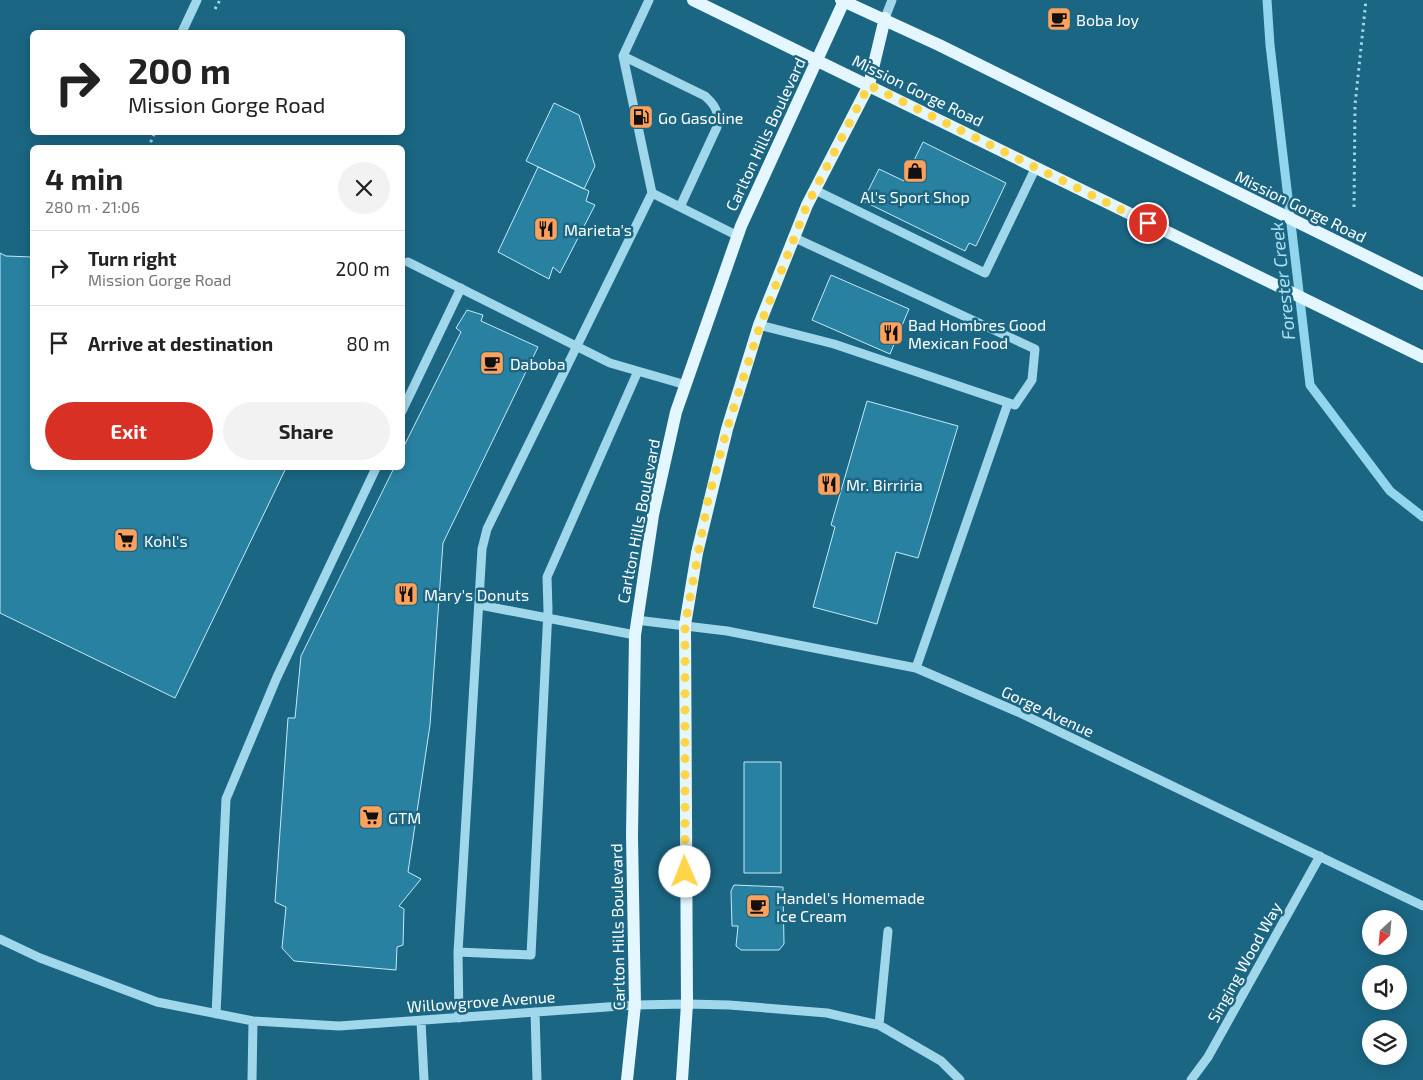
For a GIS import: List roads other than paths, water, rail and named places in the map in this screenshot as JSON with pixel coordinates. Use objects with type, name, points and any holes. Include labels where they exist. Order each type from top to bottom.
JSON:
[{"type":"main road","name":"Mission Gorge Road","points":[[693,0],[1423,357]]},
{"type":"main road","name":"Mission Gorge Road","points":[[842,1],[885,18],[1423,284]]},
{"type":"main road","name":"Carlton Hills Boulevard","points":[[627,1080],[635,1005],[632,836],[635,635],[653,515],[676,412],[738,236],[842,1]]},
{"type":"main road","points":[[682,1080],[687,1004],[685,625],[708,500],[727,429],[760,326],[815,190],[869,85],[885,18]]},
{"type":"street","points":[[183,30],[197,0]]},
{"type":"street","points":[[459,1018],[458,952],[483,544],[487,528],[652,193],[623,56],[649,0]]},
{"type":"street","points":[[885,18],[892,0]]},
{"type":"street","points":[[623,56],[704,96],[715,105],[719,114],[717,127],[680,207]]},
{"type":"street","points":[[815,190],[986,273],[1036,167]]},
{"type":"street","points":[[652,193],[738,236]]},
{"type":"street","points":[[760,326],[834,344],[1015,406],[1032,380],[1035,349],[795,238]]},
{"type":"street","points":[[408,262],[610,363],[686,385]]},
{"type":"street","points":[[405,405],[461,288]]},
{"type":"street","points":[[458,952],[531,955],[548,616],[547,577],[638,371]]},
{"type":"street","points":[[916,668],[1008,403]]},
{"type":"street","points":[[216,1014],[226,799],[277,676],[375,470]]},
{"type":"street","points":[[480,605],[548,616],[635,635]]},
{"type":"street","name":"Gorge Avenue","points":[[636,620],[743,633],[916,668],[1018,712],[1423,906]]},
{"type":"street","name":"Singing Wood Way","points":[[1191,1080],[1208,1057],[1320,856]]},
{"type":"street","points":[[879,1025],[888,931]]},
{"type":"street","name":"Willowgrove Avenue","points":[[0,939],[40,958],[157,1002],[253,1021],[339,1026],[635,1005],[687,1004],[729,1005],[827,1013],[879,1025],[941,1061],[960,1080]]},
{"type":"street","points":[[535,1012],[537,1080]]},
{"type":"street","points":[[252,1080],[253,1021]]},
{"type":"street","points":[[421,1021],[424,1080]]},
{"type":"waterway","name":"Forester Creek","points":[[1267,0],[1270,45],[1310,385],[1390,491],[1423,517]]},
{"type":"place","name":"Boba Joy","points":[[1059,19]]},
{"type":"place","name":"Go Gasoline","points":[[641,117]]},
{"type":"place","name":"Al's Sport Shop","points":[[915,171]]},
{"type":"place","name":"Marieta's","points":[[546,229]]},
{"type":"place","name":"Bad Hombres Good Mexican Food","points":[[891,333]]},
{"type":"place","name":"Daboba","points":[[492,363]]},
{"type":"place","name":"Mr. Birriria","points":[[829,484]]},
{"type":"place","name":"Kohl's","points":[[126,540]]},
{"type":"place","name":"Mary's Donuts","points":[[406,594]]},
{"type":"place","name":"GTM","points":[[371,817]]},
{"type":"place","name":"Handel's Homemade Ice Cream","points":[[758,906]]}]
